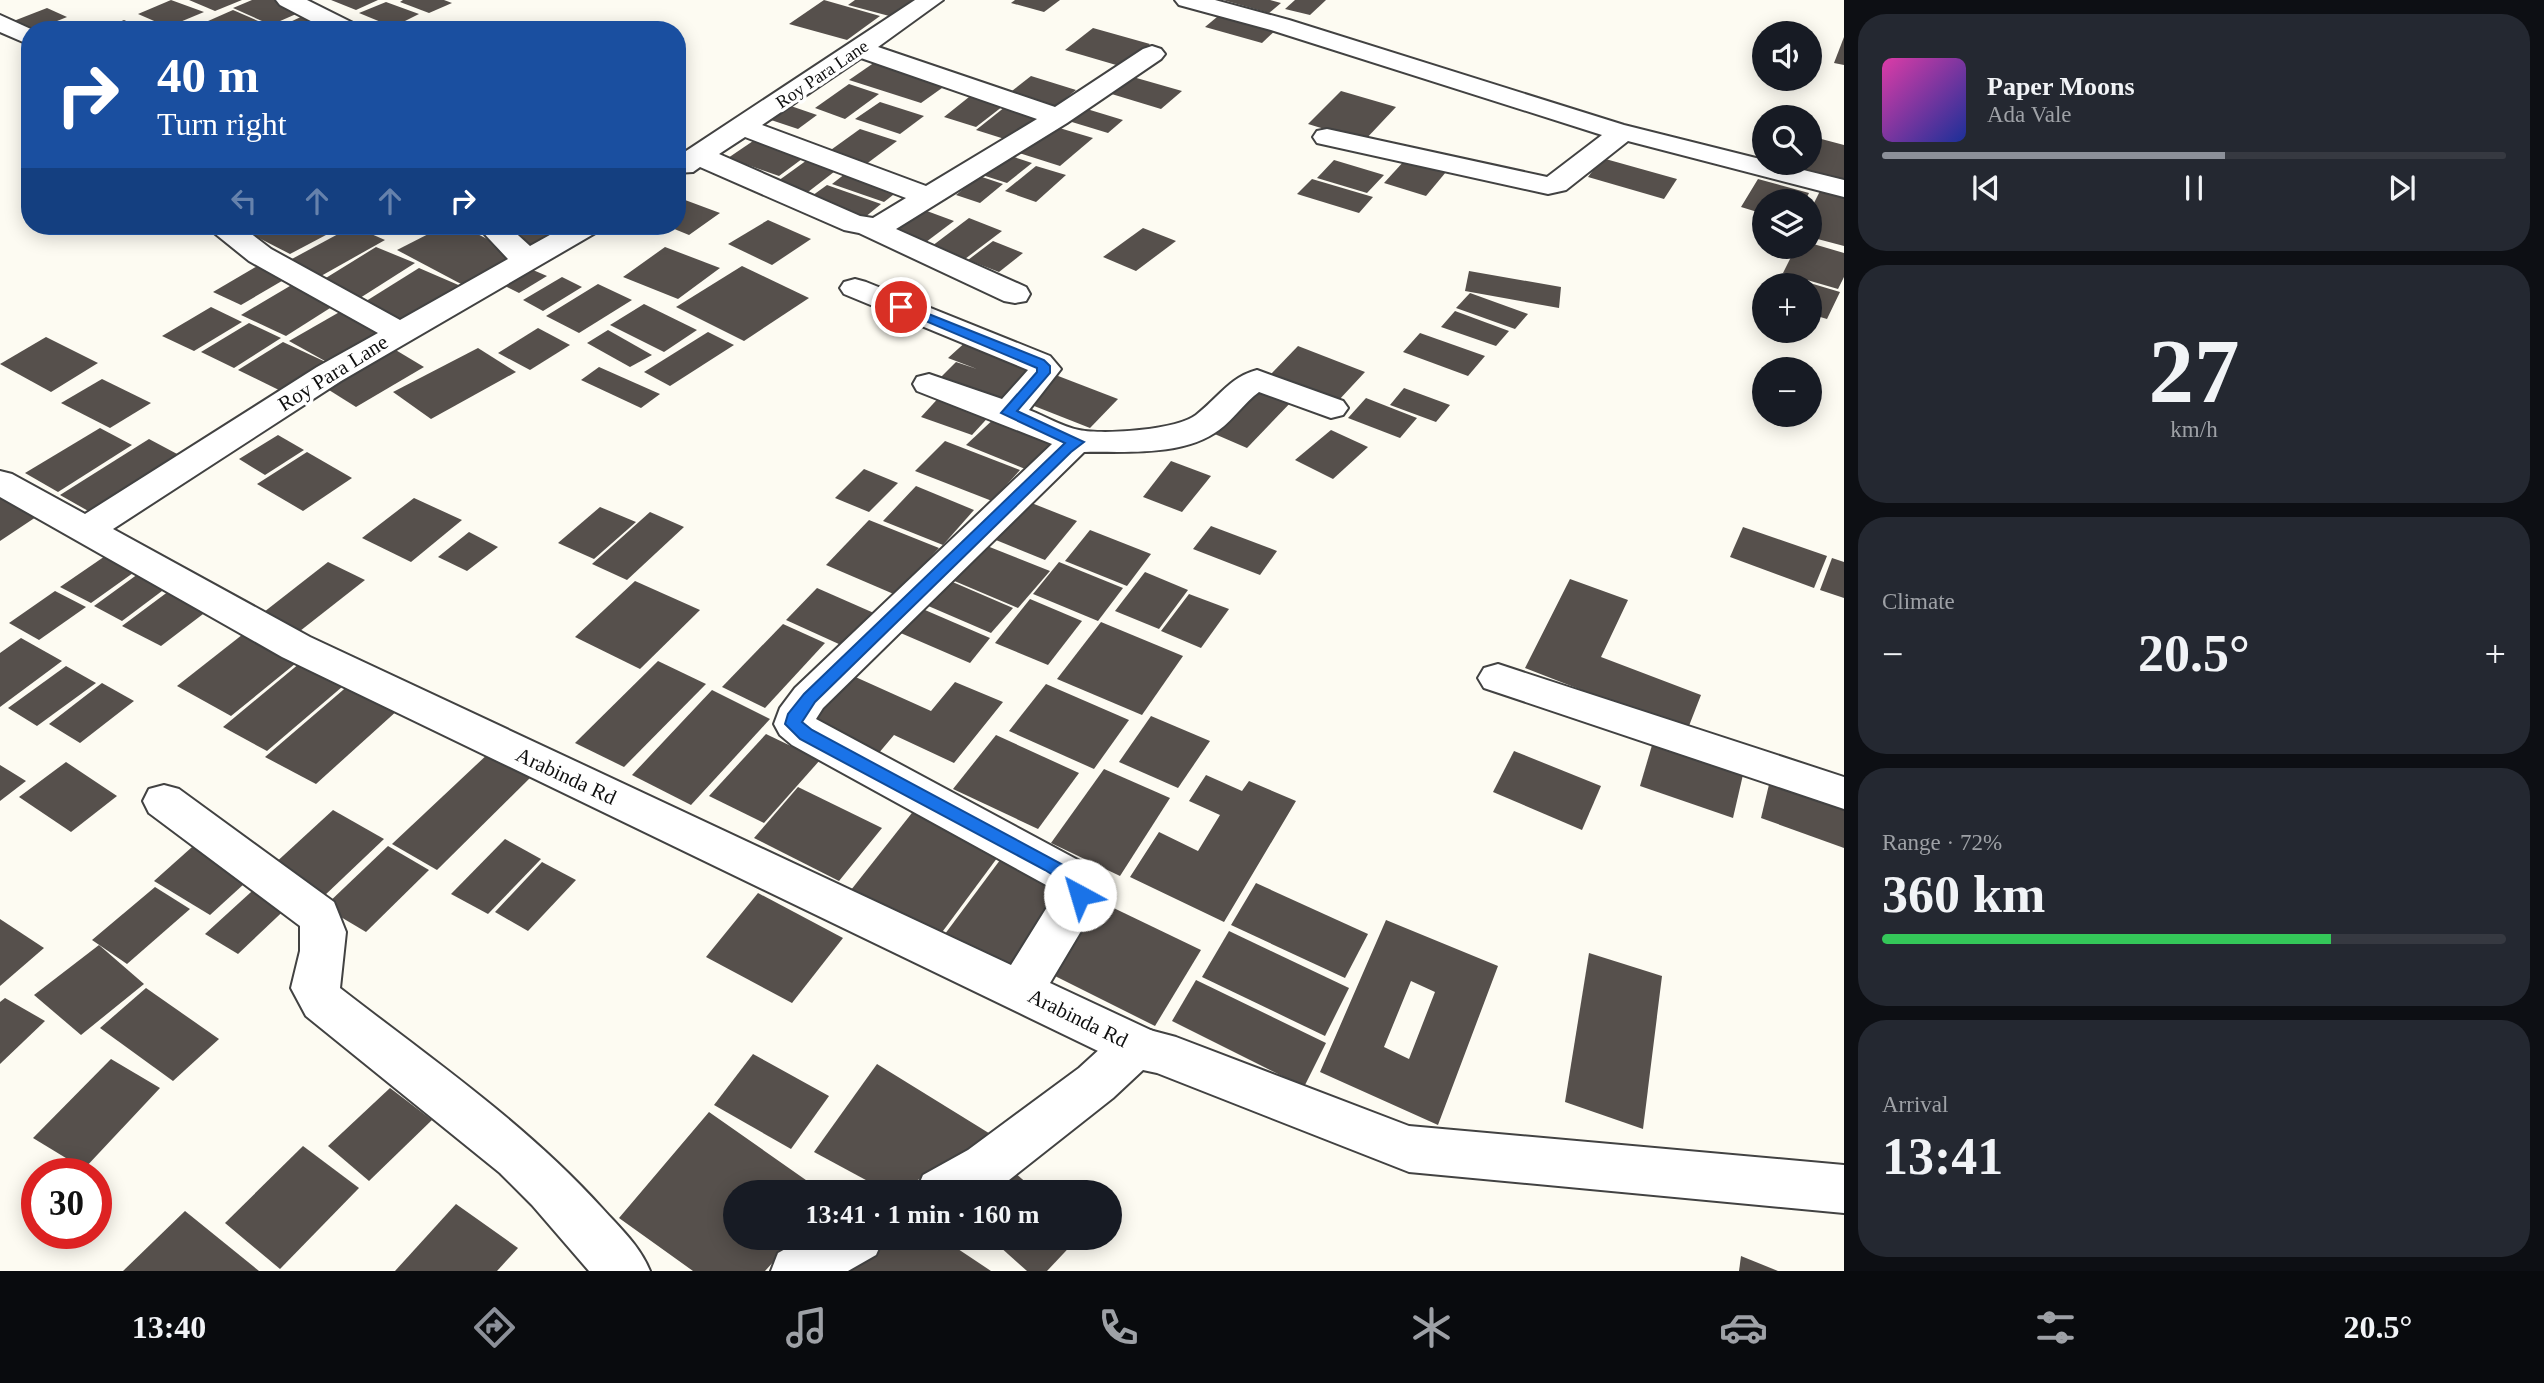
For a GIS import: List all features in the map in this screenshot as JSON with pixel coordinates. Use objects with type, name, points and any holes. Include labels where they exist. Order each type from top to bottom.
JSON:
[{"type":"street","points":[[288,0],[330,21]]},
{"type":"street","name":"Roy Para Lane","points":[[688,163],[931,0]]},
{"type":"street","points":[[1188,0],[1280,25],[1622,133],[1635,134],[1844,189]]},
{"type":"street","points":[[0,22],[21,33]]},
{"type":"street","points":[[859,48],[1058,117]]},
{"type":"street","points":[[870,228],[878,227],[1058,117],[1152,54]]},
{"type":"street","points":[[743,127],[927,196]]},
{"type":"street","points":[[1327,137],[1548,186],[1556,184],[1622,133]]},
{"type":"street","points":[[688,163],[870,228],[1015,294]]},
{"type":"street","points":[[234,235],[260,255],[399,332]]},
{"type":"street","points":[[500,235],[526,260]]},
{"type":"street","name":"Roy Para Lane","points":[[85,531],[329,374],[571,235]]},
{"type":"street","points":[[855,288],[1044,366],[1043,373],[1008,413]]},
{"type":"street","points":[[929,384],[1077,442],[1157,439],[1194,429],[1205,424],[1257,380],[1331,408]]},
{"type":"street","points":[[1021,990],[1080,895],[1080,887],[1073,879],[806,734],[794,724],[794,719],[829,679],[1066,449],[1077,442]]},
{"type":"street","name":"Arabinda Rd","points":[[0,482],[296,647],[1142,1049],[1159,1052],[1409,1149],[1844,1189]]},
{"type":"street","points":[[1498,678],[1844,793]]},
{"type":"street","points":[[164,801],[318,915],[323,923],[325,936],[314,988],[323,1002],[518,1157],[550,1188],[624,1271]]},
{"type":"street","points":[[963,1180],[986,1167],[1096,1083],[1130,1052],[1142,1049]]},
{"type":"street","points":[[797,1271],[835,1250]]},
{"type":"building","points":[[171,0],[204,12],[182,21],[154,21],[138,14]]},
{"type":"building","points":[[189,0],[242,0],[215,11]]},
{"type":"building","points":[[252,0],[277,0],[303,11],[280,21],[262,21],[233,8]]},
{"type":"building","points":[[331,0],[378,0],[356,10]]},
{"type":"building","points":[[444,0],[452,3],[429,13],[400,2]]},
{"type":"building","points":[[824,0],[880,16],[847,40],[789,24]]},
{"type":"building","points":[[855,0],[917,0],[893,17],[848,5]]},
{"type":"building","points":[[1015,0],[1060,0],[1044,12],[1011,3]]},
{"type":"building","points":[[1223,0],[1270,0],[1281,3],[1269,13]]},
{"type":"building","points":[[1295,0],[1326,0],[1310,15],[1285,9]]},
{"type":"building","points":[[386,2],[419,14],[405,21],[378,21],[359,13]]},
{"type":"building","points":[[47,8],[67,17],[57,21],[21,21],[21,25],[11,22]]},
{"type":"building","points":[[233,10],[258,21],[208,21]]},
{"type":"building","points":[[1223,12],[1279,27],[1262,43],[1205,27]]},
{"type":"building","points":[[305,15],[319,21],[292,21]]},
{"type":"building","points":[[1093,28],[1150,44],[1123,67],[1065,50]]},
{"type":"building","points":[[1844,37],[1844,65],[1834,63]]},
{"type":"building","points":[[878,60],[949,83],[921,103],[849,80]]},
{"type":"building","points":[[1126,75],[1182,91],[1161,109],[1105,92]]},
{"type":"building","points":[[1031,76],[1076,90],[1054,108],[1008,94]]},
{"type":"building","points":[[849,84],[879,94],[845,119],[815,108]]},
{"type":"building","points":[[1341,91],[1396,107],[1364,141],[1308,124]]},
{"type":"building","points":[[974,93],[1007,103],[976,127],[944,117]]},
{"type":"building","points":[[880,102],[924,116],[900,134],[855,119]]},
{"type":"building","points":[[1010,103],[1045,114],[1011,141],[976,130]]},
{"type":"building","points":[[785,104],[817,115],[798,129],[765,118]]},
{"type":"building","points":[[1077,106],[1123,120],[1108,133],[1062,119]]},
{"type":"building","points":[[1046,124],[1093,138],[1060,166],[1013,151]]},
{"type":"building","points":[[860,129],[897,141],[865,165],[828,152]]},
{"type":"building","points":[[756,139],[806,156],[779,176],[728,158]]},
{"type":"building","points":[[1822,139],[1844,145],[1844,179],[1822,173]]},
{"type":"building","points":[[1002,153],[1032,163],[1007,183],[976,173]]},
{"type":"building","points":[[814,155],[843,165],[808,192],[778,181]]},
{"type":"building","points":[[1602,158],[1677,179],[1664,199],[1588,177]]},
{"type":"building","points":[[1334,160],[1384,175],[1367,193],[1317,178]]},
{"type":"building","points":[[1405,160],[1446,172],[1426,196],[1384,183]]},
{"type":"building","points":[[1036,166],[1066,175],[1036,202],[1005,191]]},
{"type":"building","points":[[850,170],[902,188],[884,202],[832,184]]},
{"type":"building","points":[[979,176],[1003,184],[980,203],[956,195]]},
{"type":"building","points":[[1312,179],[1373,197],[1359,213],[1297,194]]},
{"type":"building","points":[[1758,179],[1794,189],[1752,189],[1752,210],[1741,207]]},
{"type":"building","points":[[827,185],[881,204],[864,218],[809,198]]},
{"type":"building","points":[[1822,189],[1844,195],[1844,246],[1822,240]]},
{"type":"building","points":[[686,200],[720,213],[689,235],[686,234]]},
{"type":"building","points":[[916,207],[954,221],[922,245],[883,230]]},
{"type":"building","points":[[969,218],[1002,231],[965,259],[932,246]]},
{"type":"building","points":[[768,220],[811,239],[772,265],[728,244]]},
{"type":"building","points":[[1143,228],[1176,241],[1136,271],[1103,257]]},
{"type":"building","points":[[253,235],[326,235],[290,254]]},
{"type":"building","points":[[336,235],[374,235],[385,240],[321,276],[290,260]]},
{"type":"building","points":[[426,235],[479,235],[518,255],[463,285],[397,250]]},
{"type":"building","points":[[510,235],[558,235],[537,248]]},
{"type":"building","points":[[993,241],[1023,253],[999,272],[968,260]]},
{"type":"building","points":[[376,247],[415,263],[360,298],[321,281]]},
{"type":"building","points":[[665,247],[720,268],[678,299],[623,277]]},
{"type":"building","points":[[1822,247],[1844,253],[1844,277],[1838,289],[1822,284],[1822,273],[1783,273],[1790,259],[1822,259]]},
{"type":"building","points":[[259,265],[287,278],[241,305],[213,292]]},
{"type":"building","points":[[742,266],[809,298],[744,341],[676,307]]},
{"type":"building","points":[[419,268],[463,287],[407,323],[363,303]]},
{"type":"building","points":[[533,270],[547,276],[519,293],[505,286]]},
{"type":"building","points":[[1469,271],[1561,287],[1559,308],[1465,291]]},
{"type":"building","points":[[562,277],[582,287],[543,311],[523,300]]},
{"type":"building","points":[[295,283],[338,303],[286,336],[241,315]]},
{"type":"building","points":[[598,284],[632,300],[579,333],[546,316]]},
{"type":"building","points":[[1822,287],[1840,292],[1827,319],[1822,318]]},
{"type":"building","points":[[1470,293],[1528,314],[1515,329],[1456,308]]},
{"type":"building","points":[[644,304],[697,330],[664,352],[610,325]]},
{"type":"building","points":[[350,306],[394,330],[334,366],[289,341]]},
{"type":"building","points":[[211,307],[242,322],[194,351],[162,336]]},
{"type":"building","points":[[1455,311],[1509,331],[1496,346],[1441,327]]},
{"type":"building","points":[[249,323],[281,338],[234,368],[201,352]]},
{"type":"building","points":[[538,328],[570,345],[530,370],[498,353]]},
{"type":"building","points":[[608,330],[652,355],[630,367],[587,343]]},
{"type":"building","points":[[708,332],[734,345],[670,386],[644,372]]},
{"type":"building","points":[[1420,333],[1485,356],[1468,376],[1403,352]]},
{"type":"building","points":[[46,337],[98,363],[51,392],[0,364]]},
{"type":"building","points":[[969,339],[1041,365],[1000,408],[934,384],[956,362],[977,369],[948,358]]},
{"type":"building","points":[[283,342],[330,364],[285,393],[238,370]]},
{"type":"building","points":[[389,346],[424,367],[356,407],[321,385]]},
{"type":"building","points":[[1298,346],[1365,372],[1338,401],[1271,374]]},
{"type":"building","points":[[478,348],[516,372],[431,419],[393,392]]},
{"type":"building","points":[[599,367],[660,394],[641,408],[581,380]]},
{"type":"building","points":[[1053,374],[1118,399],[1090,428],[1024,402]]},
{"type":"building","points":[[102,379],[151,403],[110,428],[61,403]]},
{"type":"building","points":[[1259,384],[1295,398],[1247,448],[1210,432]]},
{"type":"building","points":[[1404,388],[1450,405],[1436,422],[1390,405]]},
{"type":"building","points":[[943,393],[994,411],[972,435],[921,417]]},
{"type":"building","points":[[1366,398],[1417,418],[1400,438],[1348,418]]},
{"type":"building","points":[[998,415],[1065,441],[1035,473],[966,445]]},
{"type":"building","points":[[100,428],[132,445],[58,492],[25,473]]},
{"type":"building","points":[[1331,430],[1368,447],[1333,479],[1295,460]]},
{"type":"building","points":[[278,435],[304,450],[265,475],[239,459]]},
{"type":"building","points":[[149,439],[179,455],[90,512],[60,495]]},
{"type":"building","points":[[945,441],[1020,470],[992,501],[915,471]]},
{"type":"building","points":[[307,452],[352,478],[303,511],[257,484]]},
{"type":"building","points":[[1171,461],[1211,476],[1182,512],[1143,497]]},
{"type":"building","points":[[864,469],[898,483],[869,512],[835,498]]},
{"type":"building","points":[[916,486],[974,510],[943,545],[883,521]]},
{"type":"building","points":[[0,493],[45,511],[0,541]]},
{"type":"building","points":[[414,498],[462,520],[411,562],[362,538]]},
{"type":"building","points":[[1024,500],[1077,521],[1045,560],[991,538]]},
{"type":"building","points":[[600,507],[636,522],[594,559],[558,543]]},
{"type":"building","points":[[650,512],[684,527],[627,580],[592,564]]},
{"type":"building","points":[[869,520],[939,548],[896,595],[826,565]]},
{"type":"building","points":[[1211,526],[1277,551],[1260,575],[1193,549]]},
{"type":"building","points":[[1743,527],[1827,556],[1814,588],[1730,557]]},
{"type":"building","points":[[1090,530],[1151,554],[1127,586],[1065,561]]},
{"type":"building","points":[[469,532],[498,547],[467,571],[438,557]]},
{"type":"building","points":[[977,542],[1050,571],[1018,608],[945,577]]},
{"type":"building","points":[[111,552],[140,568],[91,603],[60,587]]},
{"type":"building","points":[[1832,558],[1844,562],[1844,598],[1820,590]]},
{"type":"building","points":[[328,562],[365,580],[300,631],[264,612]]},
{"type":"building","points":[[1059,562],[1123,588],[1098,621],[1033,594]]},
{"type":"building","points":[[1145,572],[1188,590],[1159,629],[1115,611]]},
{"type":"building","points":[[138,574],[166,588],[122,621],[94,606]]},
{"type":"building","points":[[1570,579],[1628,600],[1601,657],[1701,695],[1687,731],[1525,668]]},
{"type":"building","points":[[948,580],[1013,608],[991,633],[926,605]]},
{"type":"building","points":[[635,581],[700,610],[640,669],[575,637]]},
{"type":"building","points":[[817,588],[883,617],[852,650],[786,620]]},
{"type":"building","points":[[55,591],[86,607],[39,640],[9,623]]},
{"type":"building","points":[[169,591],[207,611],[161,646],[122,626]]},
{"type":"building","points":[[1189,594],[1229,609],[1201,648],[1161,631]]},
{"type":"building","points":[[1030,599],[1082,621],[1048,665],[995,643]]},
{"type":"building","points":[[918,607],[990,638],[970,663],[896,631]]},
{"type":"building","points":[[1101,622],[1183,656],[1142,715],[1057,679]]},
{"type":"building","points":[[783,624],[825,643],[765,708],[722,687]]},
{"type":"building","points":[[247,631],[301,659],[231,716],[177,686]]},
{"type":"building","points":[[21,638],[62,661],[0,707],[0,653]]},
{"type":"building","points":[[306,658],[349,681],[267,751],[223,727]]},
{"type":"building","points":[[658,661],[706,684],[624,767],[575,743]]},
{"type":"building","points":[[66,666],[96,683],[37,726],[8,708]]},
{"type":"building","points":[[851,675],[931,711],[955,682],[1003,702],[954,763],[894,735],[878,754],[810,722]]},
{"type":"building","points":[[102,683],[134,701],[80,743],[49,724]]},
{"type":"building","points":[[350,684],[399,709],[316,784],[265,757]]},
{"type":"building","points":[[1046,684],[1129,720],[1094,769],[1009,731]]},
{"type":"building","points":[[712,690],[770,719],[691,805],[632,775]]},
{"type":"building","points":[[1151,716],[1210,741],[1178,788],[1119,762]]},
{"type":"building","points":[[766,734],[820,760],[764,823],[709,796]]},
{"type":"building","points":[[996,735],[1079,773],[1038,829],[953,789]]},
{"type":"building","points":[[1655,735],[1745,766],[1733,818],[1640,786]]},
{"type":"building","points":[[491,751],[534,774],[437,870],[392,844]]},
{"type":"building","points":[[1514,751],[1601,786],[1582,830],[1493,792]]},
{"type":"building","points":[[66,762],[117,796],[71,832],[19,797]]},
{"type":"building","points":[[0,765],[26,781],[0,801]]},
{"type":"building","points":[[1104,769],[1170,798],[1120,876],[1051,843]]},
{"type":"building","points":[[1772,772],[1844,797],[1844,848],[1761,818]]},
{"type":"building","points":[[1206,775],[1242,791],[1249,781],[1296,801],[1224,922],[1130,877],[1159,832],[1198,851],[1220,815],[1189,801]]},
{"type":"building","points":[[798,787],[882,828],[839,881],[754,838]]},
{"type":"building","points":[[919,804],[1006,846],[940,935],[851,890]]},
{"type":"building","points":[[333,810],[384,839],[323,897],[272,866]]},
{"type":"building","points":[[201,839],[257,872],[210,915],[154,881]]},
{"type":"building","points":[[505,839],[541,859],[488,914],[451,894]]},
{"type":"building","points":[[388,846],[429,870],[366,932],[324,907]]},
{"type":"building","points":[[1006,852],[1078,886],[1015,976],[942,938]]},
{"type":"building","points":[[542,862],[576,880],[528,931],[495,912]]},
{"type":"building","points":[[261,883],[293,902],[238,954],[205,934]]},
{"type":"building","points":[[1256,883],[1368,934],[1345,978],[1231,925]]},
{"type":"building","points":[[155,887],[190,909],[127,964],[92,940]]},
{"type":"building","points":[[758,893],[843,938],[792,1003],[706,957]]},
{"type":"building","points":[[1097,900],[1201,950],[1155,1026],[1049,973]]},
{"type":"building","points":[[0,919],[44,948],[0,986]]},
{"type":"building","points":[[1386,920],[1498,966],[1438,1125],[1320,1072]],"holes":[[[1411,981],[1435,992],[1409,1059],[1384,1047]]]},
{"type":"building","points":[[1229,931],[1349,988],[1325,1036],[1202,977]]},
{"type":"building","points":[[99,945],[144,984],[81,1035],[34,995]]},
{"type":"building","points":[[1589,953],[1662,976],[1643,1129],[1565,1102]]},
{"type":"building","points":[[1196,980],[1326,1043],[1304,1087],[1172,1021]]},
{"type":"building","points":[[146,988],[219,1039],[173,1081],[100,1028]]},
{"type":"building","points":[[5,998],[45,1021],[0,1064],[0,1002]]},
{"type":"building","points":[[753,1054],[829,1096],[791,1149],[714,1105]]},
{"type":"building","points":[[111,1059],[160,1088],[94,1158],[66,1158],[33,1138]]},
{"type":"building","points":[[877,1064],[992,1135],[918,1180],[866,1180],[814,1152]]},
{"type":"building","points":[[390,1088],[432,1120],[369,1181],[328,1146]]},
{"type":"building","points":[[709,1112],[806,1180],[723,1180],[723,1250],[784,1250],[765,1271],[693,1271],[619,1218]]},
{"type":"building","points":[[303,1146],[359,1188],[280,1269],[225,1223]]},
{"type":"building","points":[[1007,1166],[1023,1180],[991,1180]]},
{"type":"building","points":[[456,1204],[518,1248],[497,1271],[395,1271]]},
{"type":"building","points":[[185,1211],[259,1271],[123,1271]]},
{"type":"building","points":[[877,1250],[960,1250],[991,1271],[841,1271]]},
{"type":"building","points":[[1004,1250],[1067,1250],[1047,1271],[1027,1271]]},
{"type":"building","points":[[1741,1256],[1778,1271],[1739,1271]]},
{"type":"route","points":[[901,307],[1044,366],[1043,373],[1008,413],[1077,442],[1066,449],[810,698],[794,719],[794,724],[806,734],[1052,865],[1073,879],[1080,887],[1080,895]]}]
